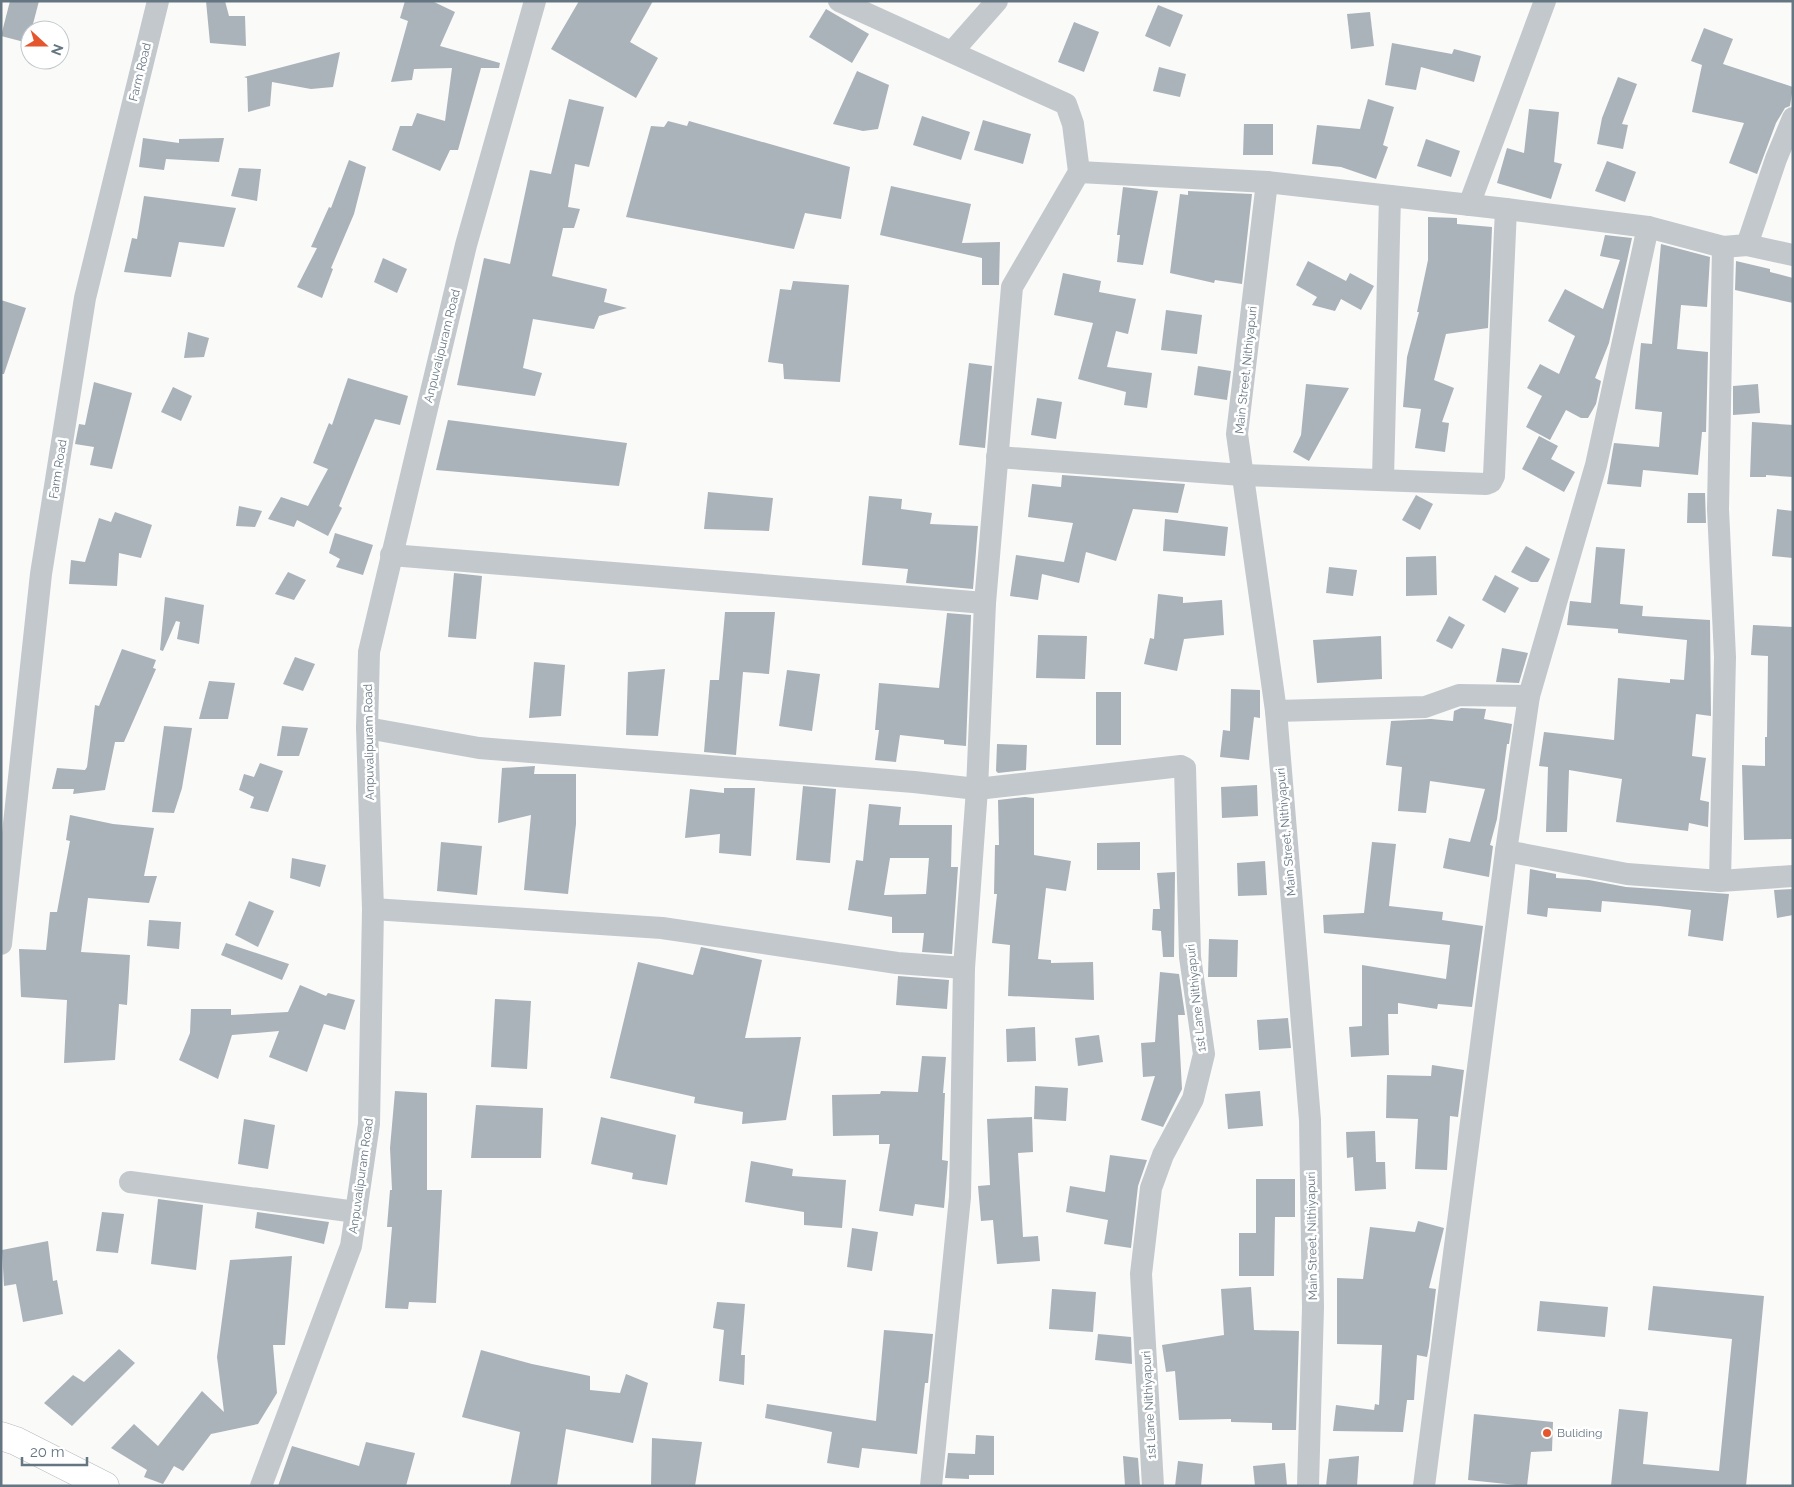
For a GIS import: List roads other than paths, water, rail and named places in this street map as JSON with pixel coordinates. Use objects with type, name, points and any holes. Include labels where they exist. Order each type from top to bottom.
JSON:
[{"type":"main road","points":[[1,1436],[16,1441],[105,1486]]},
{"type":"street","name":"Farm Road","points":[[1,944],[41,574],[84,307],[158,1]]},
{"type":"street","name":"Anpuvalipuram Road","points":[[261,1486],[351,1246],[369,1124],[373,909],[367,728],[368,652],[466,245],[535,1]]},
{"type":"street","points":[[839,1],[1066,104],[1073,124],[1079,172],[1012,287],[985,603],[976,789],[964,968],[960,1197],[931,1486]]},
{"type":"street","points":[[952,52],[998,1]]},
{"type":"street","points":[[1469,205],[1545,1]]},
{"type":"street","points":[[1748,245],[1776,159],[1793,118]]},
{"type":"street","points":[[1079,172],[1268,182],[1506,209],[1648,227],[1723,247],[1748,245],[1793,255]]},
{"type":"street","name":"Main Street, Nithiyapuri","points":[[1268,182],[1237,434],[1276,711],[1310,1120],[1313,1307],[1308,1486]]},
{"type":"street","points":[[1383,479],[1390,196]]},
{"type":"street","points":[[997,457],[1242,475],[1486,484],[1491,482],[1494,476],[1506,209]]},
{"type":"street","points":[[1424,1486],[1506,851],[1529,696],[1596,465],[1648,227]]},
{"type":"street","points":[[1720,880],[1725,657],[1718,509],[1723,247]]},
{"type":"street","points":[[391,555],[985,603]]},
{"type":"street","points":[[1276,711],[1425,707],[1459,695],[1529,696]]},
{"type":"street","points":[[367,728],[479,748],[914,782],[976,789]]},
{"type":"street","name":"1st Lane Nithiyapuri","points":[[976,789],[1181,766],[1187,772],[1190,957],[1204,1054],[1193,1099],[1163,1155],[1150,1188],[1142,1274],[1153,1486]]},
{"type":"street","points":[[1506,851],[1627,874],[1720,880],[1793,876]]},
{"type":"street","points":[[373,909],[662,928],[897,963],[964,968]]},
{"type":"street","points":[[130,1182],[356,1212]]},
{"type":"place","name":"Buliding","points":[[1547,1433]]}]
